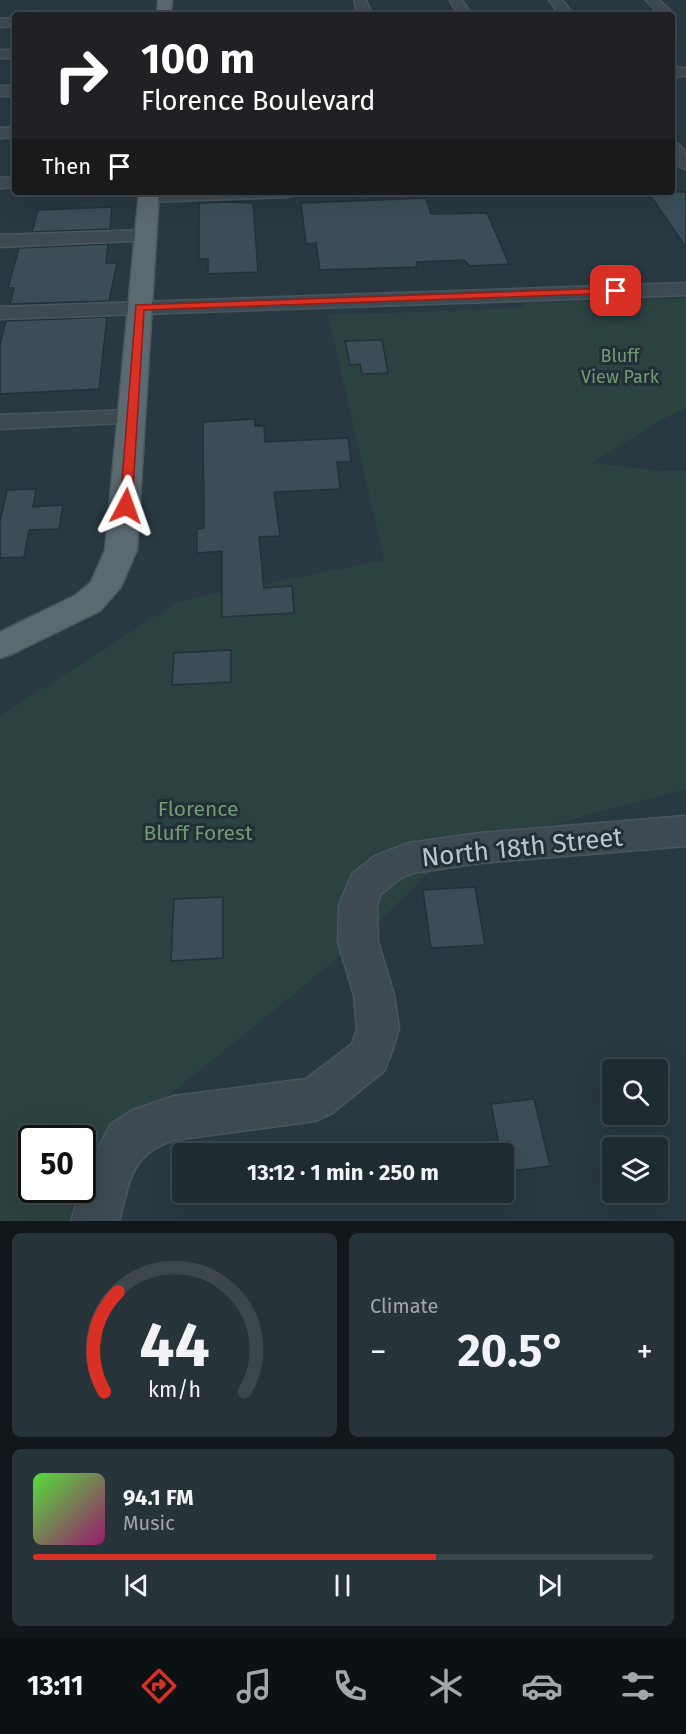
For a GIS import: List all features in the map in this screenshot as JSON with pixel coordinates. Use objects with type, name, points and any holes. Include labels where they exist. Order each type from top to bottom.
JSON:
[{"type":"main road","points":[[0,646],[88,603],[105,587],[121,550],[149,195]]},
{"type":"street","points":[[555,0],[565,12]]},
{"type":"street","points":[[652,0],[665,12]]},
{"type":"street","points":[[675,151],[686,164]]},
{"type":"street","points":[[0,241],[145,236]]},
{"type":"street","points":[[0,313],[686,289]]},
{"type":"street","points":[[0,422],[132,417]]},
{"type":"street","name":"North 18th Street","points":[[95,1221],[113,1163],[127,1140],[149,1126],[174,1118],[315,1099],[369,1057],[378,1029],[374,995],[358,942],[358,905],[365,885],[388,867],[409,858],[480,848],[686,831]]},
{"type":"green space","name":"Florence Bluff Forest","points":[[686,298],[686,408],[658,422],[592,463],[662,471],[686,471],[686,789],[450,852],[358,942],[96,1154],[96,1125],[18,1125],[18,1203],[76,1203],[73,1221],[0,1221],[0,716],[179,601],[384,560],[328,315],[524,308],[523,303]]},
{"type":"building","points":[[675,192],[686,192],[686,247],[650,195],[675,195]]},
{"type":"building","points":[[426,198],[431,214],[487,213],[509,264],[470,266],[464,260],[417,262],[416,267],[320,270],[316,243],[306,244],[301,203]]},
{"type":"building","points":[[199,203],[253,203],[258,272],[208,274],[208,259],[199,259]]},
{"type":"building","points":[[112,207],[110,229],[32,232],[38,210]]},
{"type":"building","points":[[108,244],[106,263],[117,263],[109,301],[10,304],[14,288],[8,288],[19,248]]},
{"type":"building","points":[[107,317],[99,389],[0,394],[0,343],[6,321]]},
{"type":"building","points":[[382,340],[388,373],[362,374],[360,364],[350,365],[345,341]]},
{"type":"building","points":[[255,419],[255,426],[264,426],[265,442],[348,438],[351,462],[337,462],[340,489],[274,492],[280,536],[259,537],[264,588],[292,586],[294,613],[222,617],[222,551],[197,553],[197,529],[204,528],[203,422]]},
{"type":"building","points":[[36,489],[33,507],[63,505],[59,529],[29,530],[24,557],[0,558],[0,522],[7,490]]},
{"type":"building","points":[[231,650],[231,682],[172,685],[174,653]]},
{"type":"building","points":[[475,887],[485,945],[431,948],[423,890]]},
{"type":"building","points":[[223,897],[223,958],[171,961],[174,899]]},
{"type":"building","points":[[534,1099],[550,1166],[514,1171],[514,1143],[499,1143],[491,1104]]},
{"type":"route","points":[[126,506],[139,308],[616,291]]},
{"type":"park label","name":"Bluff View Park","points":[[620,366]]}]
